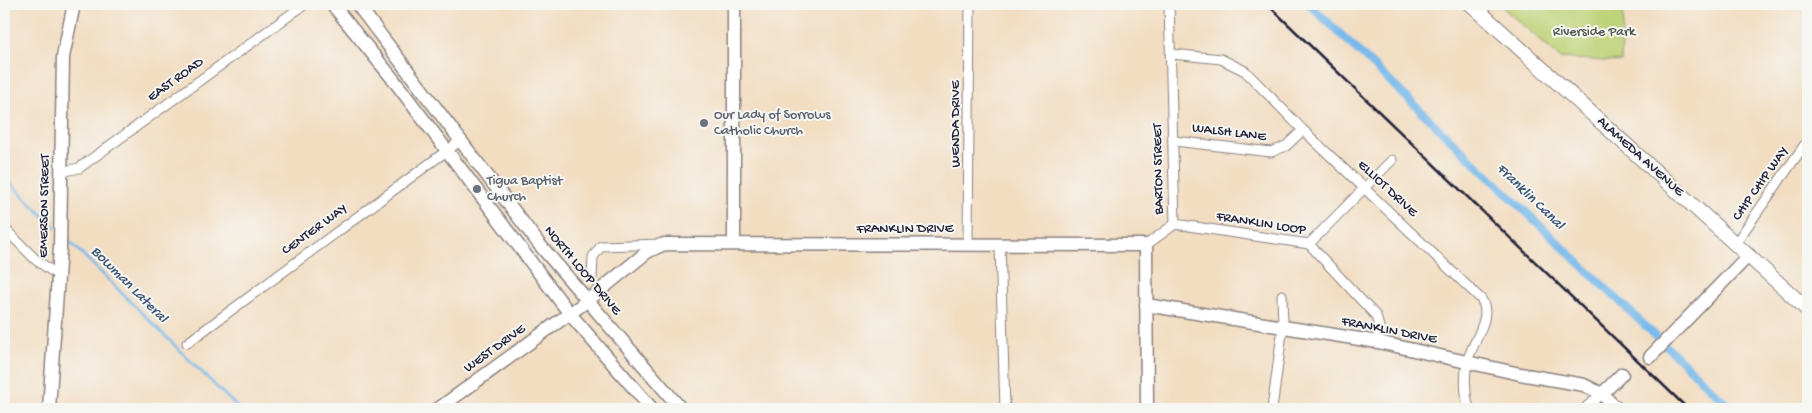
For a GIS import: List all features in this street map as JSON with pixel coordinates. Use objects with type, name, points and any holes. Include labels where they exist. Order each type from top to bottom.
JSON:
[{"type":"main road","name":"ALAMEDA AVENUE","points":[[1471,4],[1808,310]]},
{"type":"street","name":"EMERSON STREET","points":[[49,409],[60,248],[63,57],[74,4]]},
{"type":"street","name":"EAST ROAD","points":[[60,172],[79,168],[305,4]]},
{"type":"street","points":[[332,4],[388,72],[445,151],[570,314],[652,409]]},
{"type":"street","name":"NORTH LOOP DRIVE","points":[[357,4],[540,244],[681,409]]},
{"type":"street","points":[[734,4],[734,243]]},
{"type":"street","name":"WENDA DRIVE","points":[[968,244],[970,4]]},
{"type":"street","name":"BARTON STREET","points":[[1146,245],[1175,224],[1172,54],[1169,4]]},
{"type":"street","name":"ELLIOT DRIVE","points":[[1172,54],[1221,59],[1240,67],[1484,304],[1485,317],[1467,362],[1465,383],[1469,409]]},
{"type":"street","name":"WALSH LANE","points":[[1174,141],[1271,152],[1286,146],[1303,130]]},
{"type":"street","name":"CENTER WAY","points":[[187,343],[460,140]]},
{"type":"street","name":"CHIP CHIP WAY","points":[[1736,244],[1808,140]]},
{"type":"street","points":[[1309,244],[1392,160]]},
{"type":"street","name":"FRANKLIN LOOP","points":[[1175,224],[1309,244],[1376,316],[1379,327],[1378,342]]},
{"type":"street","points":[[4,228],[36,260],[58,276]]},
{"type":"street","name":"FRANKLIN DRIVE","points":[[592,277],[593,257],[601,246],[734,243],[1146,245]]},
{"type":"street","name":"FRANKLIN DRIVE","points":[[570,314],[647,252],[664,244]]},
{"type":"street","points":[[1000,245],[1005,409]]},
{"type":"street","points":[[1146,245],[1147,409]]},
{"type":"street","points":[[1654,354],[1749,255]]},
{"type":"street","points":[[1272,409],[1283,326],[1282,295]]},
{"type":"street","name":"FRANKLIN DRIVE","points":[[1146,306],[1378,342],[1584,385],[1602,394],[1617,409]]},
{"type":"street","name":"WEST DRIVE","points":[[438,409],[570,314]]},
{"type":"street","points":[[1584,409],[1622,374]]},
{"type":"green space","name":"Riverside Park","points":[[1499,4],[1624,4],[1621,62],[1560,58]]},
{"type":"waterway","name":"Franklin Canal","points":[[1309,4],[1732,409]]},
{"type":"waterway","name":"Bowman Lateral","points":[[4,177],[55,227]]},
{"type":"waterway","name":"Bowman Lateral","points":[[64,236],[239,409]]},
{"type":"railway","points":[[1267,4],[1688,409]]},
{"type":"place","name":"Our Lady of Sorrows Catholic Church","points":[[704,123]]},
{"type":"place","name":"Tigua Baptist Church","points":[[477,189]]}]
